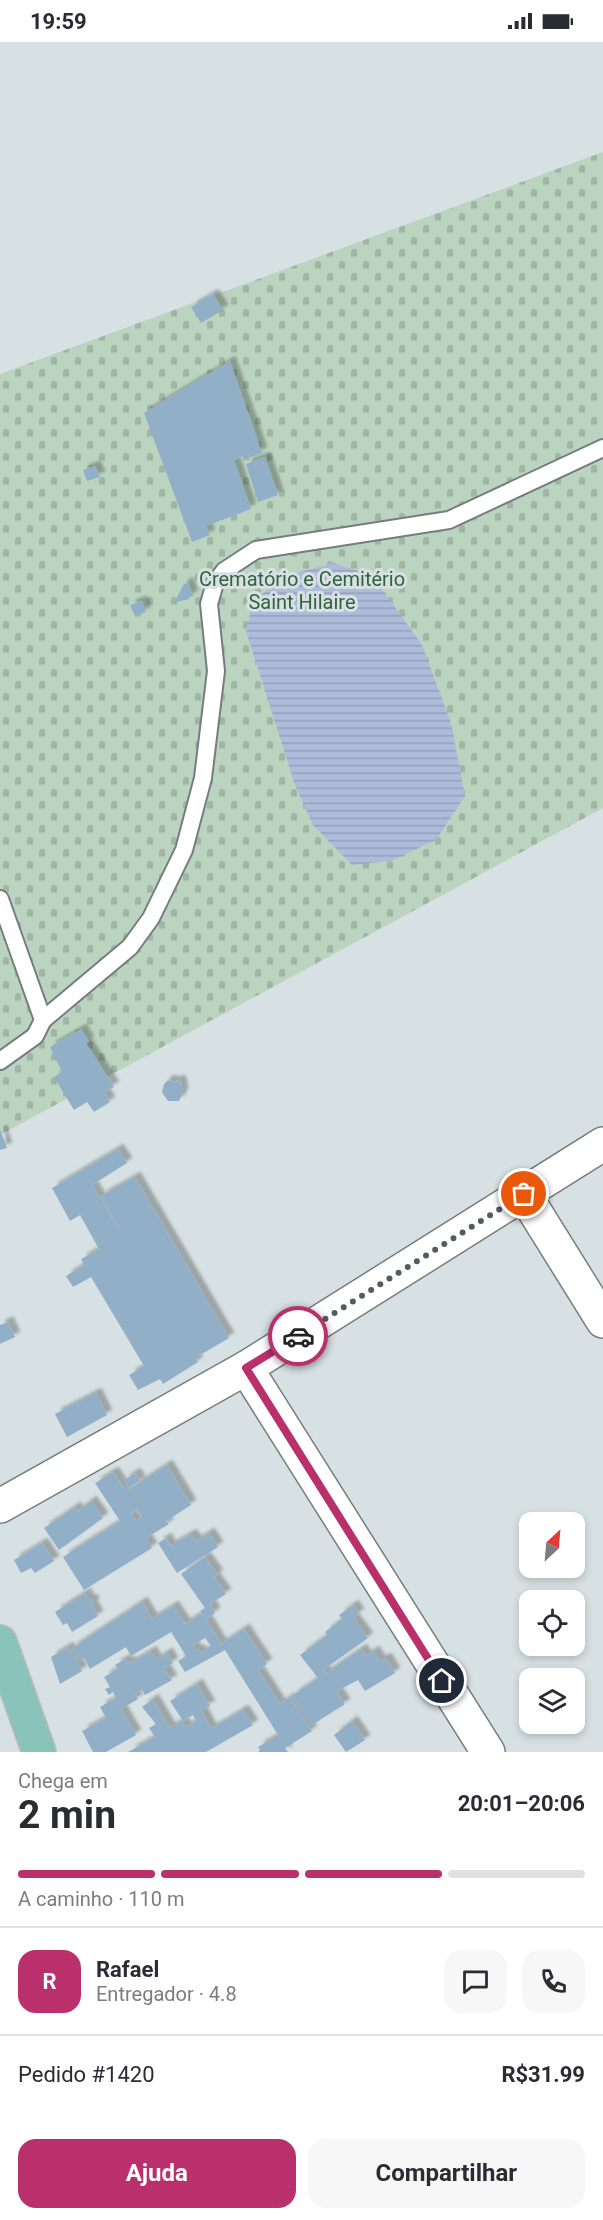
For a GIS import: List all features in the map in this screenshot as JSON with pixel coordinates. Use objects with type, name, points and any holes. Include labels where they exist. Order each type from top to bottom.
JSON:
[{"type":"main road","points":[[0,1642],[39,1752]]},
{"type":"street","points":[[0,1506],[246,1368],[603,1144]]},
{"type":"street","points":[[524,1194],[603,1320]]},
{"type":"street","points":[[246,1368],[489,1752]]},
{"type":"lane","points":[[0,1061],[34,1036],[43,1020],[130,947],[151,918],[184,850],[203,778],[216,671],[209,604],[215,583],[224,571],[256,550],[449,520],[603,448]]},
{"type":"lane","points":[[0,899],[43,1020]]},
{"type":"green space","name":"Crematório e Cemitério Saint Hilaire","points":[[603,152],[603,808],[0,1135],[0,374]]},
{"type":"water","points":[[334,563],[373,576],[422,645],[451,723],[465,796],[436,840],[391,861],[352,865],[313,825],[295,785],[246,631],[253,600],[292,574]]},
{"type":"building","points":[[213,294],[223,310],[201,323],[191,307]]},
{"type":"building","points":[[230,361],[262,453],[234,460],[251,509],[206,526],[210,535],[192,542],[144,413]]},
{"type":"building","points":[[265,457],[278,495],[258,502],[246,464]]},
{"type":"building","points":[[95,466],[100,477],[87,481],[83,470]]},
{"type":"building","points":[[188,583],[193,596],[177,602],[176,599],[184,584]]},
{"type":"building","points":[[142,601],[146,612],[135,616],[130,605]]},
{"type":"building","points":[[81,1029],[89,1042],[86,1043],[114,1087],[104,1092],[110,1102],[94,1112],[87,1102],[74,1110],[54,1077],[62,1072],[50,1047]]},
{"type":"building","points":[[168,1080],[181,1082],[183,1093],[179,1101],[168,1101],[162,1092]]},
{"type":"building","points":[[0,1129],[7,1148],[0,1150]]},
{"type":"building","points":[[118,1149],[127,1163],[92,1185],[124,1237],[101,1196],[135,1177],[229,1338],[195,1358],[198,1362],[163,1384],[160,1379],[138,1390],[129,1375],[144,1366],[91,1277],[73,1287],[66,1276],[84,1265],[81,1259],[99,1249],[80,1215],[70,1221],[52,1188]]},
{"type":"building","points":[[8,1322],[15,1337],[0,1344],[0,1325]]},
{"type":"building","points":[[96,1393],[107,1415],[67,1437],[55,1414]]},
{"type":"building","points":[[167,1465],[191,1505],[166,1521],[169,1524],[146,1538],[152,1548],[84,1590],[63,1557],[120,1521],[95,1483],[113,1472],[126,1491]],"holes":[[[137,1510],[142,1517],[136,1521],[131,1514]]]},
{"type":"building","points":[[135,1473],[140,1481],[128,1488],[124,1480]]},
{"type":"building","points":[[91,1501],[103,1518],[59,1550],[44,1528],[75,1507],[78,1511]]},
{"type":"building","points":[[209,1533],[218,1547],[177,1573],[158,1543],[166,1538],[170,1546],[191,1534],[196,1541]]},
{"type":"building","points":[[42,1543],[54,1561],[35,1573],[31,1568],[21,1573],[14,1560]]},
{"type":"building","points":[[205,1557],[218,1575],[214,1577],[226,1594],[210,1604],[215,1613],[206,1619],[221,1644],[244,1629],[267,1664],[258,1670],[280,1704],[290,1697],[312,1731],[285,1748],[288,1752],[258,1752],[260,1750],[258,1747],[278,1735],[225,1650],[185,1672],[178,1661],[186,1656],[171,1632],[131,1656],[126,1647],[90,1669],[84,1658],[79,1661],[72,1648],[142,1602],[152,1619],[173,1606],[185,1624],[202,1613],[200,1611],[205,1608],[181,1574]],"holes":[[[205,1638],[211,1646],[201,1653],[198,1649],[196,1651],[193,1645]]]},
{"type":"building","points":[[85,1593],[90,1601],[92,1599],[94,1603],[92,1605],[98,1616],[72,1632],[67,1623],[63,1625],[55,1612]]},
{"type":"building","points":[[353,1605],[359,1614],[353,1618],[368,1638],[323,1670],[326,1673],[361,1649],[366,1656],[374,1651],[380,1661],[386,1658],[395,1673],[365,1691],[358,1680],[341,1689],[337,1692],[345,1704],[312,1725],[292,1696],[318,1678],[300,1655],[327,1635],[325,1632],[342,1619],[339,1615]]},
{"type":"building","points":[[68,1647],[82,1671],[60,1684],[51,1657]]},
{"type":"building","points":[[151,1651],[156,1660],[167,1653],[173,1663],[164,1668],[172,1680],[145,1695],[142,1690],[135,1694],[138,1699],[121,1709],[136,1735],[106,1752],[93,1752],[82,1731],[106,1718],[100,1707],[116,1698],[113,1692],[109,1695],[105,1689],[110,1687],[104,1677],[118,1669],[115,1665],[125,1659],[127,1663],[130,1661],[131,1663]]},
{"type":"building","points":[[197,1684],[210,1706],[201,1710],[211,1729],[243,1710],[253,1725],[206,1752],[128,1752],[155,1737],[149,1728],[156,1724],[142,1707],[153,1699],[170,1728],[182,1721],[186,1727],[196,1721],[193,1715],[183,1721],[170,1701]]},
{"type":"building","points":[[352,1721],[365,1740],[346,1752],[334,1735]]},
{"type":"way so far","points":[[298,1336],[524,1194]]},
{"type":"route","points":[[298,1336],[246,1368],[442,1681]]}]
